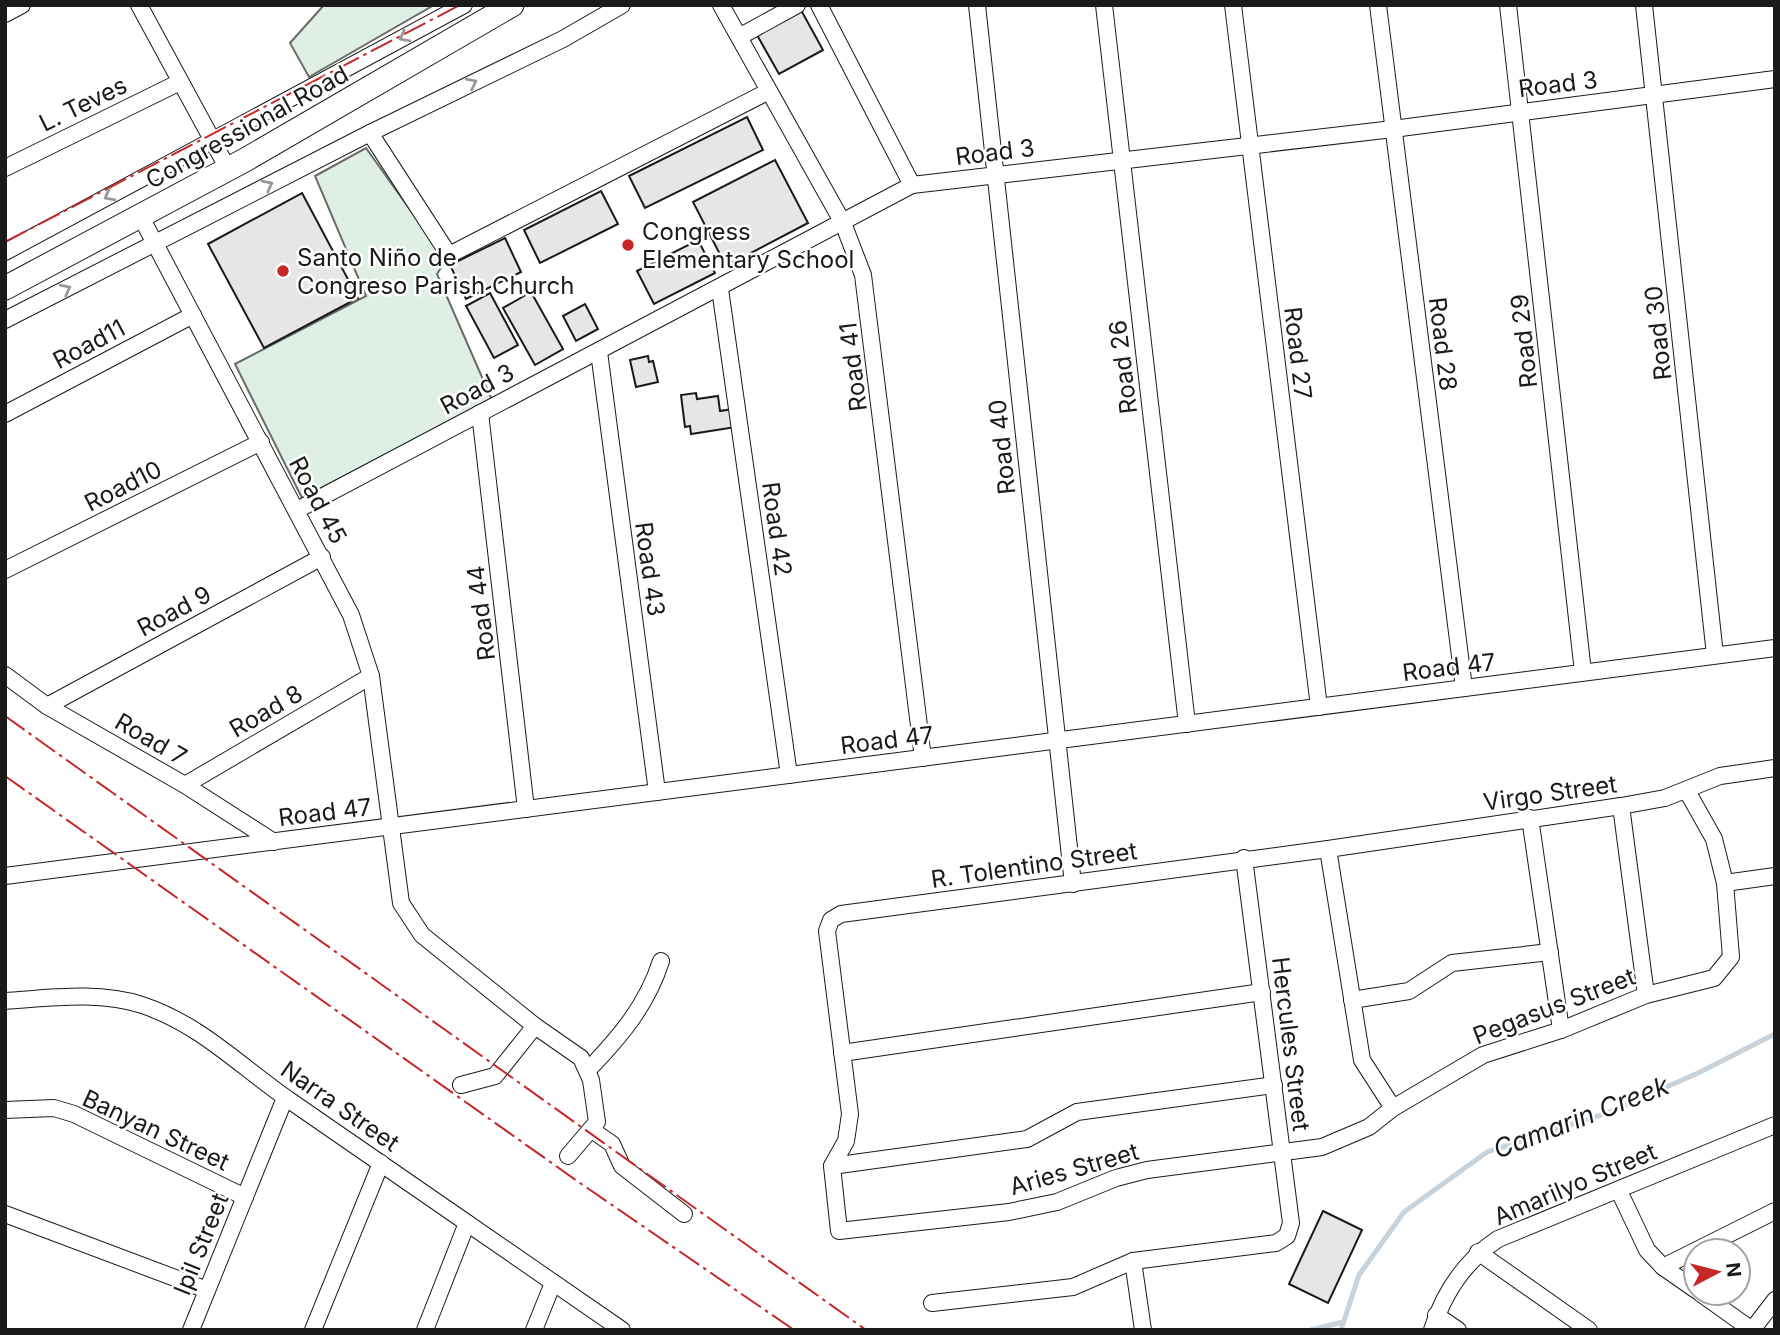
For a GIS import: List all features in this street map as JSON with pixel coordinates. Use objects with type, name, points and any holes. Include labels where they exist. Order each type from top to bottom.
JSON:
[{"type":"main road","name":"Congressional Road","points":[[5,288],[228,170],[512,5]]},
{"type":"street","points":[[5,14],[22,5]]},
{"type":"street","points":[[139,5],[228,170]]},
{"type":"street","points":[[5,252],[464,5]]},
{"type":"street","points":[[5,320],[370,133],[563,39],[622,5]]},
{"type":"street","name":"Road 41","points":[[721,5],[856,251],[869,304],[923,758]]},
{"type":"street","points":[[739,37],[797,5]]},
{"type":"street","points":[[819,5],[912,185]]},
{"type":"street","name":"Road 40","points":[[977,5],[1073,884]]},
{"type":"street","name":"Road 26","points":[[1104,5],[1187,724]]},
{"type":"street","name":"Road 27","points":[[1233,5],[1319,707]]},
{"type":"street","name":"Road 28","points":[[1378,5],[1464,688]]},
{"type":"street","name":"Road 29","points":[[1508,5],[1583,673]]},
{"type":"street","name":"Road 30","points":[[1644,5],[1715,655]]},
{"type":"street","name":"Road 3","points":[[297,510],[480,412],[720,289],[912,185],[1393,129],[1775,79]]},
{"type":"street","name":"L. Teves","points":[[5,168],[180,82]]},
{"type":"street","points":[[370,133],[449,255],[769,91]]},
{"type":"street","name":"Road 45","points":[[141,217],[352,615],[371,676],[401,903],[409,919],[422,935],[535,1026],[581,1058],[588,1070]]},
{"type":"street","name":"Road 42","points":[[720,289],[789,775]]},
{"type":"street","name":"Road11","points":[[5,414],[193,315]]},
{"type":"street","name":"Road 43","points":[[599,352],[657,792]]},
{"type":"street","name":"Road 44","points":[[480,412],[526,809]]},
{"type":"street","name":"Road10","points":[[5,570],[261,442]]},
{"type":"street","name":"Road 9","points":[[47,706],[323,557]]},
{"type":"street","name":"Road 47","points":[[5,876],[1775,648]]},
{"type":"street","name":"Road 7","points":[[5,675],[47,706],[185,785],[274,842]]},
{"type":"street","name":"Road 8","points":[[185,785],[371,676]]},
{"type":"street","name":"Virgo Street","points":[[1244,858],[1328,849],[1621,806],[1688,791],[1699,782],[1720,776],[1775,768]]},
{"type":"street","points":[[1688,791],[1714,839],[1725,883],[1775,876]]},
{"type":"street","points":[[1621,806],[1646,995]]},
{"type":"street","points":[[1530,818],[1561,1030]]},
{"type":"street","points":[[1328,849],[1362,1060],[1393,1108]]},
{"type":"street","name":"R. Tolentino Street","points":[[842,1053],[827,931],[831,920],[841,914],[1073,884],[1244,858]]},
{"type":"street","name":"Hercules Street","points":[[1133,1261],[1276,1243],[1287,1236],[1290,1223],[1244,858]]},
{"type":"street","name":"Pegasus Street","points":[[1393,1108],[1483,1055],[1561,1030],[1646,995],[1714,978],[1731,957],[1725,883]]},
{"type":"street","points":[[1352,1000],[1409,991],[1452,963],[1550,952]]},
{"type":"street","points":[[568,1156],[597,1122],[588,1070],[618,1040],[641,1007],[653,985],[661,961]]},
{"type":"street","points":[[832,1166],[846,1141],[850,1114],[842,1053],[1262,992]]},
{"type":"street","name":"Narra Street","points":[[5,1001],[84,996],[117,998],[180,1020],[229,1053],[285,1098],[622,1330]]},
{"type":"street","points":[[461,1085],[495,1076],[535,1026]]},
{"type":"street","points":[[832,1166],[1027,1139],[1077,1112],[1273,1085]]},
{"type":"street","name":"Ipil Street","points":[[191,1330],[285,1098]]},
{"type":"street","name":"Banyan Street","points":[[5,1110],[54,1108],[74,1114],[245,1197]]},
{"type":"street","name":"Aries Street","points":[[832,1166],[839,1231],[1009,1212],[1057,1202],[1116,1178],[1147,1170],[1322,1147],[1346,1139],[1393,1108]]},
{"type":"street","name":"Amarilyo Street","points":[[1434,1322],[1464,1266],[1478,1252],[1498,1239],[1775,1125]]},
{"type":"street","points":[[592,1130],[612,1144],[622,1166],[684,1214]]},
{"type":"street","points":[[313,1330],[381,1163]]},
{"type":"street","points":[[1619,1191],[1647,1250],[1682,1280]]},
{"type":"street","points":[[1663,1266],[1775,1211]]},
{"type":"street","points":[[5,1214],[207,1290]]},
{"type":"street","points":[[425,1330],[467,1223]]},
{"type":"street","points":[[1478,1252],[1588,1330]]},
{"type":"street","points":[[932,1303],[1073,1287],[1133,1261],[1143,1330]]},
{"type":"street","points":[[534,1330],[553,1283]]},
{"type":"street","points":[[1719,1307],[1752,1330],[1775,1300]]},
{"type":"street","points":[[1434,1322],[1458,1330]]},
{"type":"green space","points":[[324,5],[434,5],[309,77],[290,43]]},
{"type":"green space","points":[[366,148],[446,260],[437,274],[492,400],[302,498],[235,364],[366,296],[315,176]]},
{"type":"building","points":[[801,10],[823,50],[779,74],[757,35]]},
{"type":"building","points":[[747,117],[763,150],[645,208],[629,176]]},
{"type":"building","points":[[775,160],[808,223],[726,266],[693,202]]},
{"type":"building","points":[[601,191],[618,224],[540,263],[524,230]]},
{"type":"building","name":"Santo Niño de Congreso Parish Church","points":[[302,193],[358,298],[264,348],[208,244]]},
{"type":"building","points":[[505,238],[521,272],[466,299],[450,265]]},
{"type":"building","points":[[698,240],[715,273],[654,304],[637,271]]},
{"type":"building","points":[[531,292],[563,349],[535,365],[503,308]]},
{"type":"building","points":[[490,293],[518,345],[494,358],[466,306]]},
{"type":"building","points":[[585,304],[598,329],[576,341],[563,316]]},
{"type":"building","points":[[648,356],[649,362],[653,361],[658,382],[636,387],[630,360]]},
{"type":"building","points":[[696,393],[697,399],[718,396],[720,411],[733,409],[736,427],[691,434],[690,426],[685,427],[681,395]]},
{"type":"building","points":[[1323,1211],[1362,1230],[1328,1303],[1289,1284]]},
{"type":"waterway","name":"Camarin Creek","points":[[1341,1330],[1359,1275],[1404,1212],[1487,1152],[1610,1112],[1698,1073],[1775,1034]]},
{"type":"waterway","points":[[1311,1330],[1343,1322]]},
{"type":"power","points":[[5,242],[460,5]]},
{"type":"power","points":[[5,716],[866,1330]]},
{"type":"power","points":[[5,776],[580,1183],[794,1330]]},
{"type":"place","name":"Congress Elementary School","points":[[628,245]]},
{"type":"place","name":"Santo Niño de Congreso Parish Church","points":[[283,271]]}]
